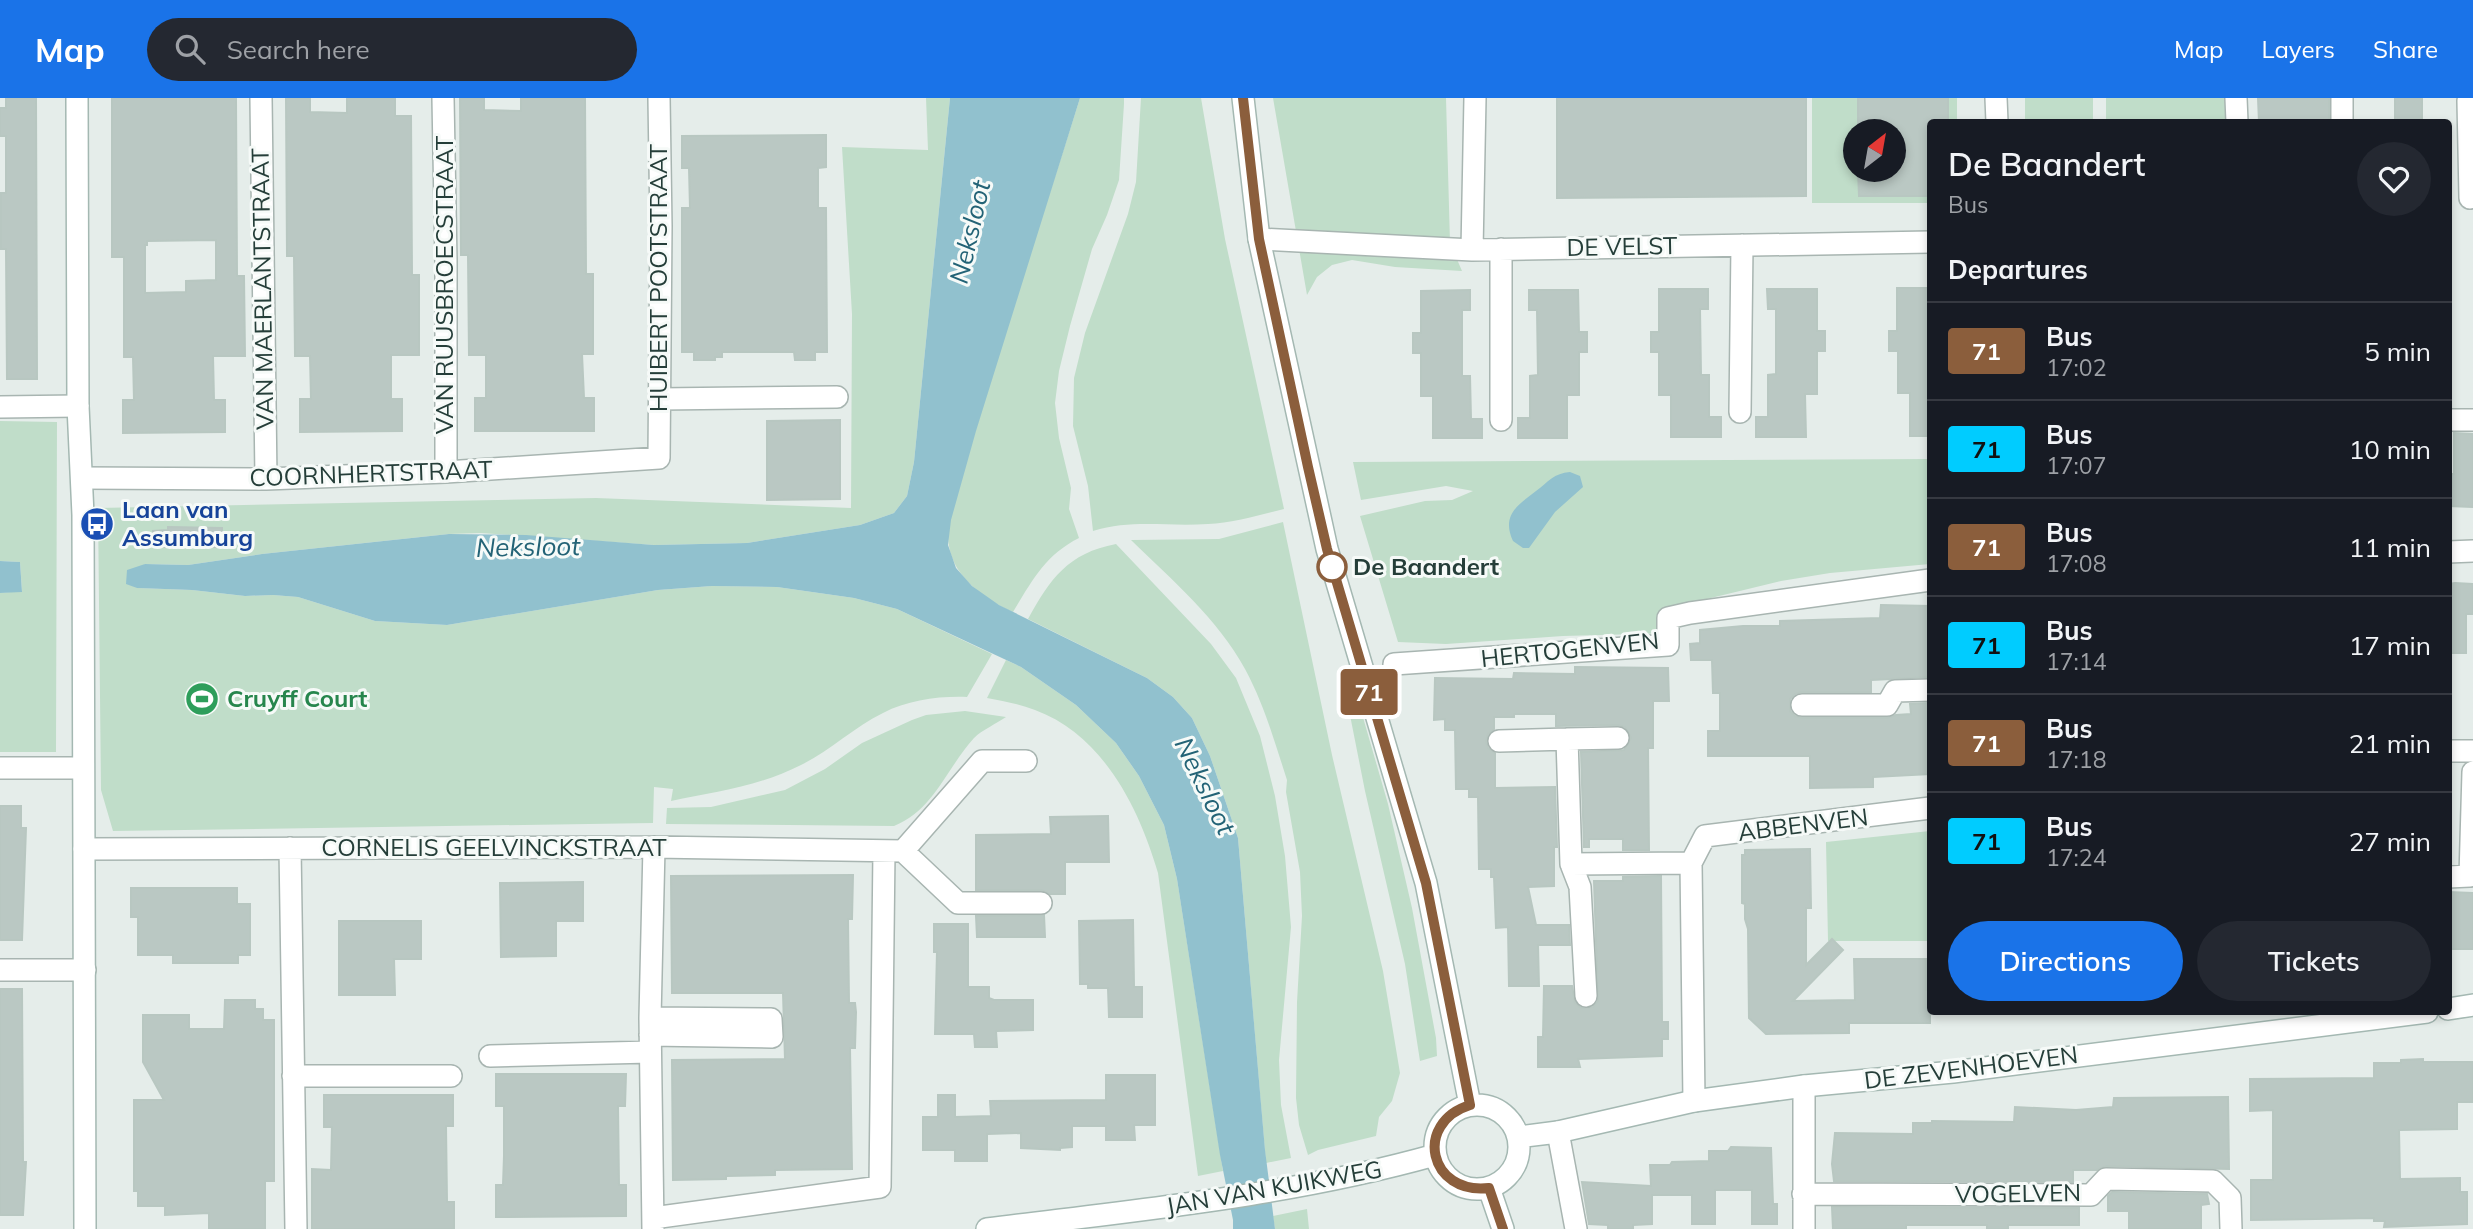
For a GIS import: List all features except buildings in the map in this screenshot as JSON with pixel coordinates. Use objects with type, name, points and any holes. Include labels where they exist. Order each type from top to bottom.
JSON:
[{"type":"street","points":[[77,98],[78,406],[82,478],[85,1229]]},
{"type":"street","name":"VAN MAERLANTSTRAAT","points":[[261,98],[266,479]]},
{"type":"street","name":"VAN RUUSBROECSTRAAT","points":[[443,98],[446,472]]},
{"type":"street","name":"HUIBERT POOTSTRAAT","points":[[659,98],[659,458]]},
{"type":"street","points":[[1243,98],[1259,239],[1327,549],[1426,883],[1470,1105]]},
{"type":"street","points":[[1472,250],[1475,98]]},
{"type":"street","points":[[1996,98],[1997,119]]},
{"type":"street","points":[[2236,98],[2237,119]]},
{"type":"street","points":[[2342,98],[2342,119]]},
{"type":"street","points":[[2464,198],[2468,101]]},
{"type":"street","name":"DE VELST","points":[[1259,239],[1472,250],[1927,242]]},
{"type":"street","points":[[1741,412],[1742,245]]},
{"type":"street","points":[[1501,249],[1501,420]]},
{"type":"street","points":[[660,399],[837,397]]},
{"type":"street","points":[[0,407],[78,406]]},
{"type":"street","points":[[2452,420],[2473,420]]},
{"type":"street","name":"COORNHERTSTRAAT","points":[[82,478],[266,479],[446,472],[659,458]]},
{"type":"street","points":[[2452,552],[2473,551]]},
{"type":"street","name":"HERTOGENVEN","points":[[1394,664],[1668,645],[1668,618],[1927,580]]},
{"type":"street","points":[[1802,705],[1887,705],[1895,691],[1927,690]]},
{"type":"street","points":[[1499,741],[1618,738]]},
{"type":"street","points":[[1567,739],[1570,864],[1580,887],[1586,996]]},
{"type":"street","points":[[2452,751],[2473,751]]},
{"type":"street","points":[[654,847],[650,1035],[653,1224],[880,1187],[894,851],[982,761],[1026,761]]},
{"type":"street","points":[[0,768],[83,768]]},
{"type":"street","points":[[2452,877],[2470,877],[2473,772]]},
{"type":"street","name":"ABBENVEN","points":[[1690,863],[1705,836],[1927,808]]},
{"type":"street","name":"CORNELIS GEELVINCKSTRAAT","points":[[84,849],[654,847],[894,851]]},
{"type":"street","points":[[290,848],[296,1229]]},
{"type":"street","points":[[894,851],[958,903],[1041,903]]},
{"type":"street","points":[[1570,864],[1690,863],[1694,1101]]},
{"type":"street","points":[[0,970],[85,970]]},
{"type":"street","points":[[2452,1008],[2473,1005]]},
{"type":"street","name":"DE ZEVENHOEVEN","points":[[1518,1137],[1558,1132],[1694,1101],[1804,1086],[1953,1072],[2403,1015]]},
{"type":"street","points":[[490,1056],[650,1035]]},
{"type":"street","points":[[293,1076],[451,1076]]},
{"type":"street","points":[[1804,1086],[1804,1229]]},
{"type":"street","points":[[1470,1105],[1486,1105],[1500,1112],[1511,1123],[1518,1137],[1517,1162],[1510,1174],[1489,1188],[1475,1190],[1455,1183],[1440,1168],[1435,1155],[1434,1142],[1438,1129],[1457,1109],[1470,1105]]},
{"type":"street","points":[[1558,1132],[1576,1229]]},
{"type":"street","name":"JAN VAN KUIKWEG","points":[[987,1229],[1283,1189],[1394,1167],[1435,1155]]},
{"type":"street","name":"VOGELVEN","points":[[1804,1194],[2091,1195],[2106,1179],[2213,1181],[2230,1198],[2231,1229]]},
{"type":"street","points":[[1489,1188],[1503,1229]]},
{"type":"green space","points":[[926,98],[950,98],[914,462],[907,496],[894,513],[860,525],[747,543],[654,545],[481,533],[449,534],[262,554],[188,565],[145,564],[126,583],[138,588],[298,597],[375,621],[447,625],[658,590],[712,586],[777,587],[854,598],[897,609],[992,654],[967,697],[924,700],[893,709],[862,725],[812,759],[753,783],[671,801],[673,789],[654,787],[653,823],[113,831],[101,790],[98,508],[596,498],[851,508],[852,314],[842,147],[928,150]]},
{"type":"green space","points":[[1080,98],[1124,98],[1124,104],[1119,180],[1092,249],[1059,371],[1055,403],[1059,438],[1071,488],[1069,509],[1079,538],[1048,561],[1033,579],[1013,612],[992,601],[964,578],[952,558],[949,524],[995,364]]},
{"type":"green space","points":[[1141,98],[1201,98],[1225,239],[1284,509],[1217,523],[1136,524],[1093,531],[1088,486],[1073,426],[1074,378],[1085,333],[1128,214],[1136,182]]},
{"type":"green space","points":[[1273,98],[1446,98],[1450,243],[1462,271],[1395,267],[1352,260],[1332,265],[1317,277],[1307,295]]},
{"type":"green space","points":[[1812,98],[1957,98],[1957,119],[1927,119],[1927,203],[1812,203]]},
{"type":"green space","points":[[2025,98],[2093,98],[2093,119],[2025,119]]},
{"type":"green space","points":[[2106,98],[2229,98],[2229,119],[2106,119]]},
{"type":"green space","points":[[0,421],[57,422],[56,752],[0,752],[0,593],[22,591],[20,562],[0,561]]},
{"type":"green space","points":[[1927,459],[1927,564],[1830,573],[1781,581],[1682,605],[1676,633],[1563,636],[1446,644],[1398,642],[1360,516],[1425,501],[1452,500],[1473,491],[1446,486],[1361,500],[1353,462]]},
{"type":"green space","points":[[1283,522],[1332,755],[1383,971],[1400,1073],[1392,1101],[1379,1117],[1376,1136],[1318,1150],[1308,1155],[1299,1125],[1296,1098],[1297,1002],[1302,916],[1300,872],[1286,792],[1287,780],[1258,696],[1234,651],[1208,617],[1131,540],[1219,539]]},
{"type":"green space","points":[[1116,544],[1211,644],[1236,678],[1260,736],[1275,796],[1285,856],[1291,927],[1279,1060],[1281,1105],[1291,1158],[1266,1163],[1238,838],[1210,756],[1192,718],[1173,697],[1147,678],[1028,619],[1044,592],[1062,570],[1085,554]]},
{"type":"green space","points":[[1006,660],[1021,667],[1076,705],[1116,743],[1139,776],[1164,825],[1177,879],[1223,1171],[1198,1176],[1158,873],[1140,824],[1115,776],[1099,755],[1080,737],[1035,710],[987,698]]},
{"type":"green space","points":[[1348,705],[1360,707],[1388,804],[1412,908],[1437,1056],[1420,1061],[1405,964]]},
{"type":"green space","points":[[965,711],[1006,717],[974,738],[930,799],[908,819],[894,826],[666,824],[667,808],[711,807],[785,790],[825,769],[862,743],[912,720],[926,715]]},
{"type":"green space","points":[[1927,831],[1927,941],[1828,941],[1826,842]]},
{"type":"green space","points":[[1307,1209],[1309,1229],[1275,1229],[1273,1216]]},
{"type":"water","name":"Neksloot","points":[[950,98],[1080,98],[976,431],[951,520],[948,545],[956,568],[972,586],[999,605],[1147,678],[1173,697],[1192,718],[1210,756],[1238,838],[1265,1150],[1275,1229],[1233,1229],[1177,879],[1164,825],[1139,776],[1116,743],[1076,705],[1021,667],[897,609],[854,598],[777,587],[712,586],[658,590],[447,625],[375,621],[298,597],[137,588],[126,584],[127,570],[145,564],[188,565],[262,554],[449,534],[526,535],[654,545],[747,543],[860,525],[894,513],[907,496],[914,462]]},
{"type":"water","points":[[1570,472],[1580,476],[1583,487],[1555,512],[1529,548],[1523,548],[1513,541],[1509,524],[1513,512],[1552,478]]},
{"type":"water","points":[[0,561],[20,562],[22,592],[0,593]]},
{"type":"bus line","name":"71","points":[[1243,98],[1259,239],[1308,467],[1327,549],[1426,883],[1470,1105],[1457,1109],[1438,1129],[1434,1142],[1435,1155],[1440,1168],[1449,1179],[1475,1190],[1489,1188],[1503,1229]]},
{"type":"place","name":"Laan van Assumburg","points":[[97,524]]},
{"type":"place","name":"De Baandert","points":[[1332,567]]},
{"type":"place","name":"Cruyff Court","points":[[202,699]]}]
